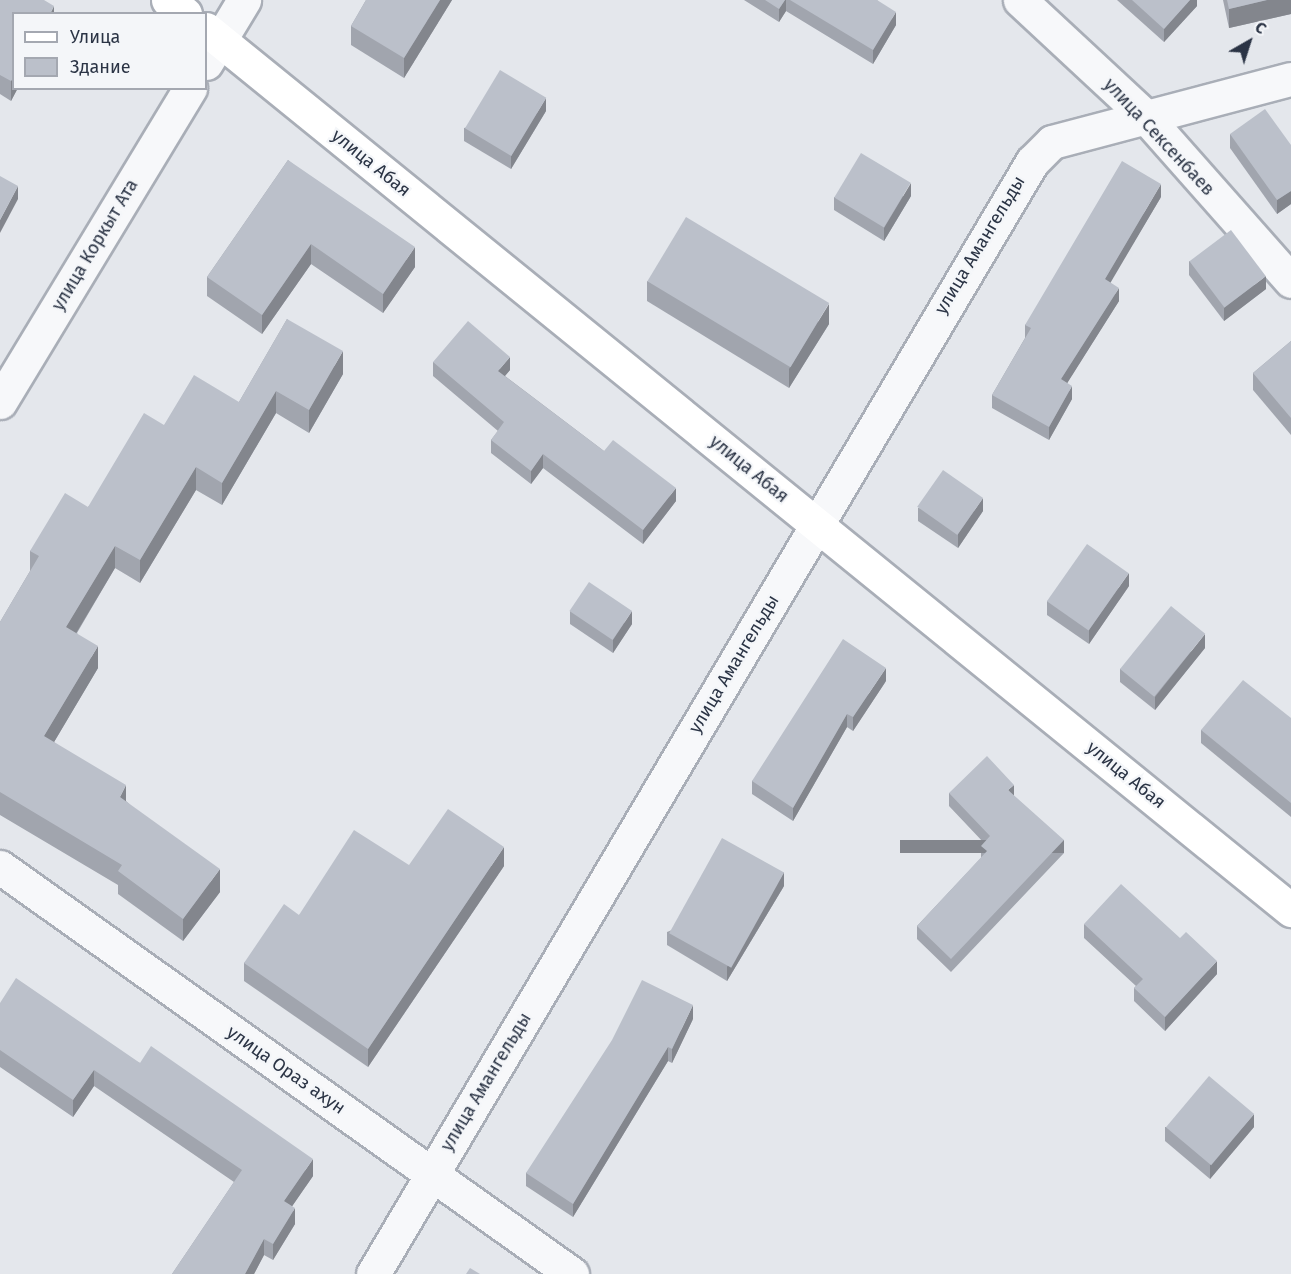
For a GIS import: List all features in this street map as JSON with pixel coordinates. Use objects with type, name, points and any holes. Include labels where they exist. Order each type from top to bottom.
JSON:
[{"type":"street","points":[[168,0],[183,12]]},
{"type":"street","points":[[210,44],[244,0]]},
{"type":"street","name":"улица Сексенбаев","points":[[1020,0],[1145,116],[1291,281]]},
{"type":"street","name":"улица Абая","points":[[210,44],[817,524],[1291,910]]},
{"type":"street","name":"улица Амангельды","points":[[373,1274],[1032,162],[1052,142],[1291,79]]},
{"type":"street","name":"улица Коркыт Ата","points":[[0,402],[189,90]]},
{"type":"street","name":"улица Ораз ахун","points":[[0,867],[572,1274]]},
{"type":"building","points":[[0,0],[44,0],[54,6],[51,12],[12,12],[12,80],[0,75]]},
{"type":"building","points":[[366,0],[440,0],[404,58],[351,26]]},
{"type":"building","points":[[765,0],[785,0],[779,9]]},
{"type":"building","points":[[790,0],[877,0],[896,12],[873,50]]},
{"type":"building","points":[[1132,0],[1190,0],[1164,29]]},
{"type":"building","points":[[1227,0],[1267,0],[1229,9]]},
{"type":"building","points":[[500,70],[546,98],[511,156],[465,128]]},
{"type":"building","points":[[1265,109],[1291,145],[1291,191],[1277,200],[1230,134]]},
{"type":"building","points":[[861,153],[911,183],[884,227],[834,198]]},
{"type":"building","points":[[288,160],[415,247],[383,294],[311,244],[262,315],[207,277]]},
{"type":"building","points":[[1122,161],[1161,184],[1105,279],[1119,288],[1061,379],[1072,386],[1049,427],[992,395],[1031,328],[1025,325]]},
{"type":"building","points":[[0,176],[18,186],[0,220]]},
{"type":"building","points":[[686,217],[829,303],[791,367],[647,281]]},
{"type":"building","points":[[1231,230],[1266,276],[1224,308],[1189,261]]},
{"type":"building","points":[[287,319],[343,351],[309,410],[276,391],[222,483],[196,467],[140,560],[115,546],[66,627],[98,646],[44,736],[126,785],[120,797],[220,869],[183,919],[118,871],[122,865],[0,792],[0,622],[39,556],[30,551],[65,493],[88,507],[144,413],[164,425],[194,375],[239,402]]},
{"type":"building","points":[[468,321],[510,357],[498,371],[604,451],[613,440],[676,488],[643,530],[543,454],[531,471],[491,440],[504,422],[433,362]]},
{"type":"building","points":[[1291,341],[1291,418],[1253,373]]},
{"type":"building","points":[[943,470],[983,498],[957,535],[917,507]]},
{"type":"building","points":[[1087,544],[1129,573],[1089,631],[1047,601]]},
{"type":"building","points":[[589,582],[632,611],[613,640],[569,611]]},
{"type":"building","points":[[1171,606],[1205,634],[1154,697],[1120,669]]},
{"type":"building","points":[[843,639],[886,668],[853,717],[847,714],[793,808],[752,781]]},
{"type":"building","points":[[1243,680],[1291,718],[1291,803],[1201,730]]},
{"type":"building","points":[[987,756],[1014,785],[1008,790],[1064,840],[951,959],[917,926],[987,851],[981,846],[990,836],[949,793]]},
{"type":"building","points":[[448,809],[504,847],[368,1049],[244,963],[284,904],[299,915],[354,830],[409,865]]},
{"type":"building","points":[[722,838],[784,872],[731,968],[669,933]]},
{"type":"building","points":[[1121,884],[1180,938],[1186,932],[1217,961],[1165,1017],[1134,988],[1143,979],[1084,924]]},
{"type":"building","points":[[16,978],[140,1063],[151,1046],[313,1159],[284,1201],[295,1208],[273,1244],[264,1239],[245,1274],[172,1274],[242,1170],[94,1070],[73,1100],[0,1050],[0,1003]]},
{"type":"building","points":[[642,980],[693,1005],[672,1049],[668,1047],[573,1204],[526,1173],[612,1040]]},
{"type":"building","points":[[1209,1076],[1254,1114],[1211,1165],[1166,1127]]},
{"type":"building","points":[[470,1268],[480,1274],[466,1274]]}]
